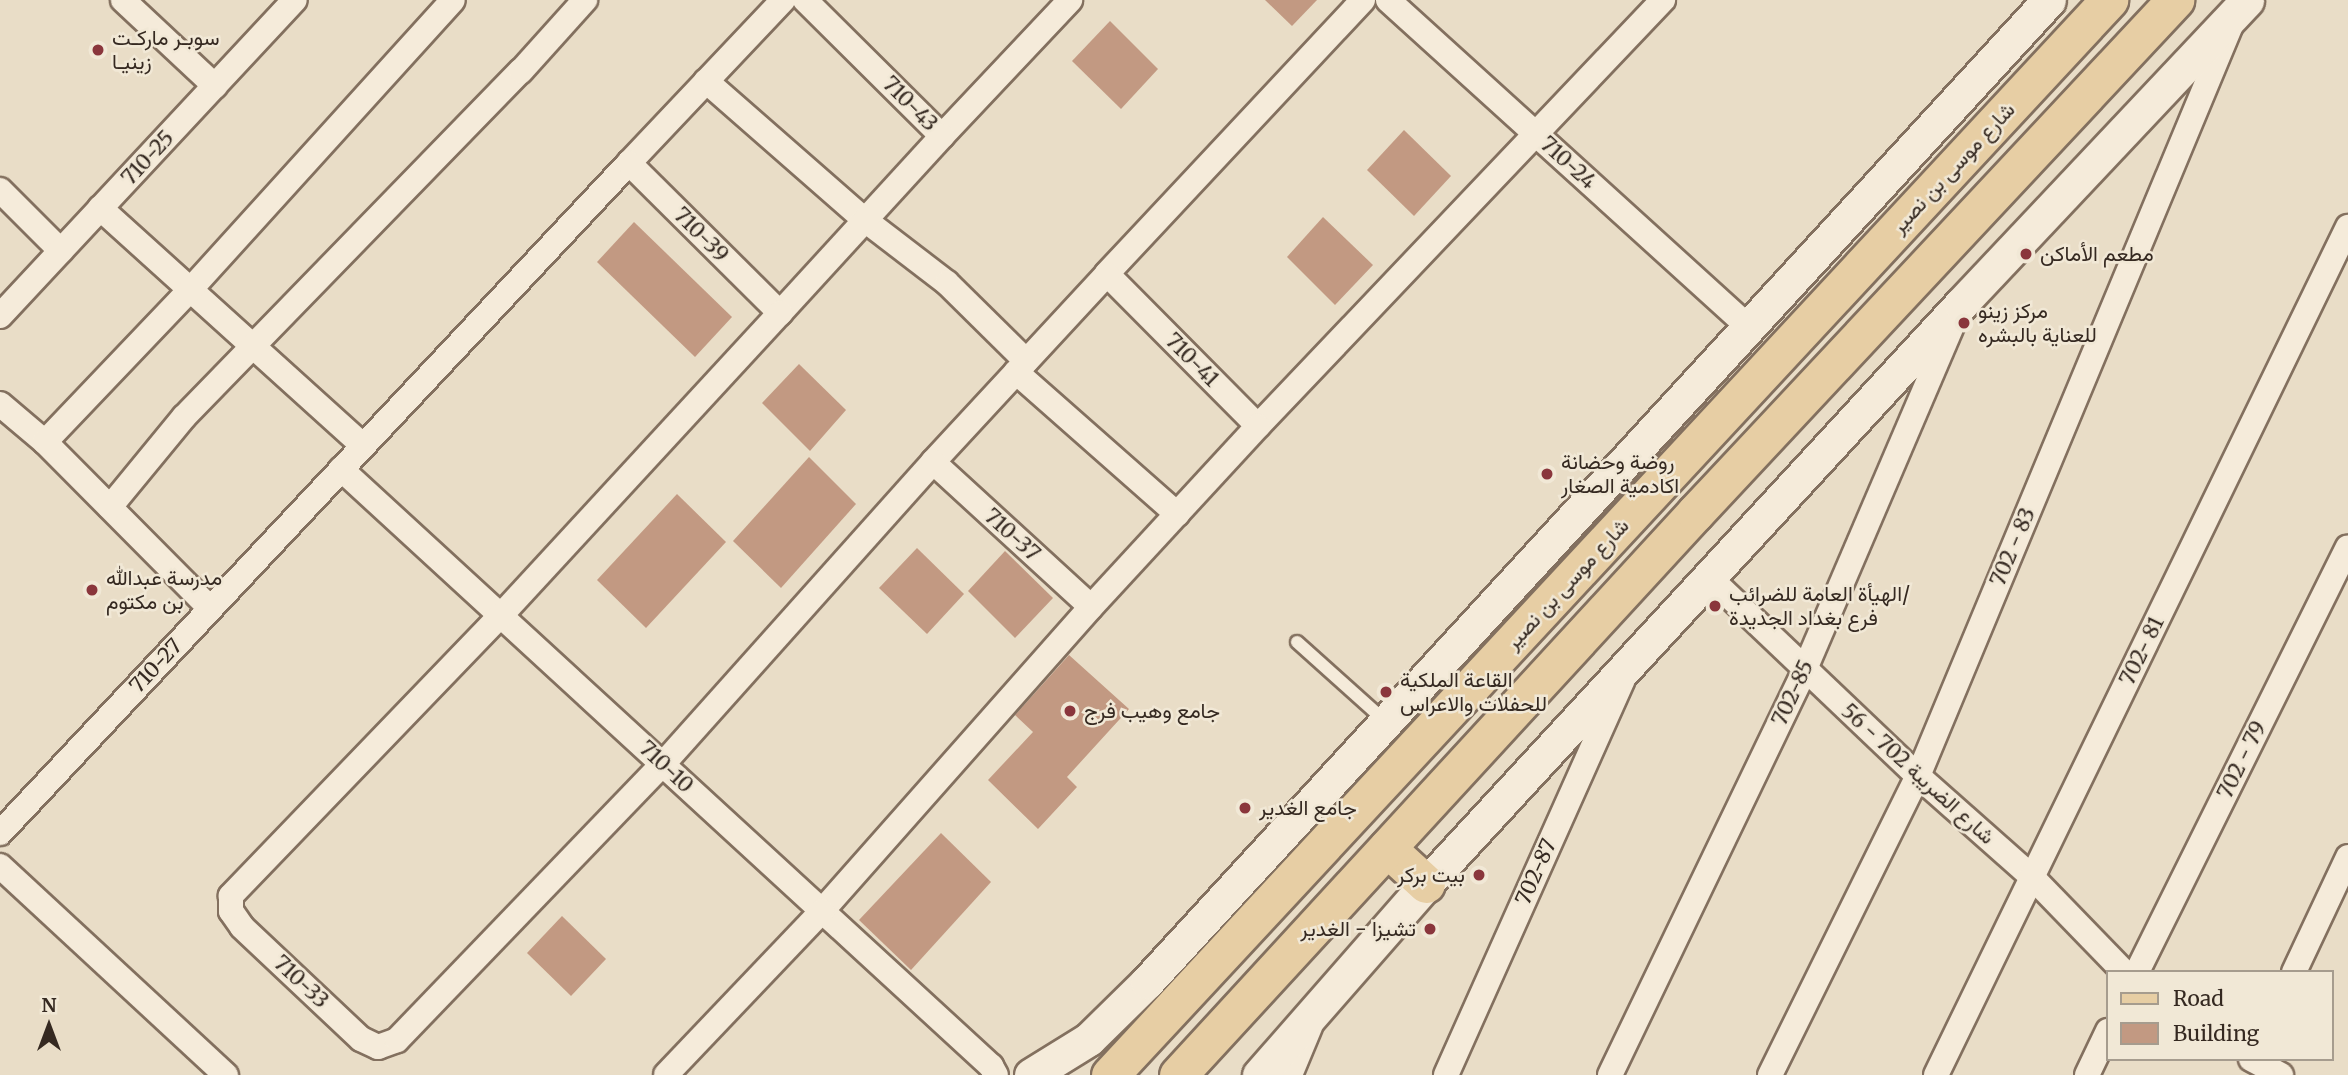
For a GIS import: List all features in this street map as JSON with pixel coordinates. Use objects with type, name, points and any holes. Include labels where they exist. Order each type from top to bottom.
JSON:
[{"type":"main road","name":"شارع موسى بن نصير","points":[[1110,1075],[2109,0]]},
{"type":"main road","points":[[1178,1075],[1695,513],[2175,0]]},
{"type":"main road","points":[[1387,848],[1426,884]]},
{"type":"street","points":[[123,0],[215,86]]},
{"type":"street","name":"710-25","points":[[0,316],[295,0]]},
{"type":"street","points":[[44,442],[190,290],[453,0]]},
{"type":"street","points":[[110,507],[184,417],[521,71],[585,0]]},
{"type":"street","points":[[341,469],[783,0]]},
{"type":"street","name":"710-43","points":[[805,0],[942,136],[1070,0]]},
{"type":"street","points":[[663,764],[933,462],[1363,0]]},
{"type":"street","name":"710-24","points":[[1388,0],[1747,326]]},
{"type":"street","points":[[666,1075],[822,911],[1091,607],[1258,426],[1663,0]]},
{"type":"street","points":[[1031,1075],[1089,1040],[1147,982],[1747,326],[2037,4]]},
{"type":"street","points":[[1259,1075],[1426,884],[1627,669],[1961,303],[2242,5]]},
{"type":"street","name":"702 - 83","points":[[1770,1075],[1918,776],[2242,5]]},
{"type":"street","points":[[706,81],[865,220],[947,284],[1021,366],[1177,514]]},
{"type":"street","points":[[501,615],[942,136]]},
{"type":"street","name":"710-39","points":[[629,163],[780,313]]},
{"type":"street","points":[[0,190],[61,251]]},
{"type":"street","points":[[100,208],[363,446]]},
{"type":"street","name":"702- 81","points":[[1936,1075],[2348,226]]},
{"type":"street","name":"710-41","points":[[1107,274],[1258,426]]},
{"type":"street","name":"702-85","points":[[1611,1075],[1805,669],[1961,303]]},
{"type":"street","points":[[0,404],[44,442],[210,608]]},
{"type":"street","name":"710-37","points":[[933,462],[1091,607]]},
{"type":"street","name":"710-10","points":[[341,469],[994,1071]]},
{"type":"street","name":"710-27","points":[[0,833],[341,469]]},
{"type":"street","name":"702 - 79","points":[[2138,970],[2348,547]]},
{"type":"street","name":"شارع الضريبة 702 - 56","points":[[1710,578],[1918,776],[2032,877],[2122,970]]},
{"type":"street","name":"710-33","points":[[501,615],[231,896],[231,911],[242,927],[361,1039],[378,1047],[397,1041],[663,764]]},
{"type":"street","name":"702-87","points":[[1446,1075],[1627,669]]},
{"type":"street","points":[[2295,970],[2348,857]]},
{"type":"street","points":[[0,866],[226,1075]]},
{"type":"street","points":[[1290,1075],[1315,1014]]},
{"type":"street","points":[[2087,1075],[2106,1035]]},
{"type":"street","points":[[2256,1061],[2281,1075]]},
{"type":"lane","points":[[1297,642],[1385,721]]},
{"type":"building","points":[[1265,0],[1317,0],[1292,26]]},
{"type":"building","points":[[1110,21],[1158,69],[1121,109],[1072,61]]},
{"type":"building","points":[[1404,130],[1451,176],[1414,216],[1367,170]]},
{"type":"building","points":[[1323,217],[1373,265],[1335,305],[1287,257]]},
{"type":"building","points":[[634,222],[732,317],[695,357],[597,262]]},
{"type":"building","points":[[799,364],[846,410],[810,451],[762,403]]},
{"type":"building","points":[[809,457],[856,504],[781,588],[733,541]]},
{"type":"building","points":[[677,494],[726,542],[646,628],[597,580]]},
{"type":"building","points":[[917,548],[964,594],[927,634],[879,588]]},
{"type":"building","points":[[1005,551],[1053,598],[1015,638],[968,591]]},
{"type":"building","points":[[1069,655],[1129,709],[1067,777],[1077,787],[1038,829],[988,780],[1033,732],[1015,715]]},
{"type":"building","points":[[941,833],[991,882],[911,970],[859,920]]},
{"type":"building","points":[[562,916],[606,959],[571,996],[527,953]]},
{"type":"place","name":"سوبـر ماركـت زينيـا","points":[[98,50]]},
{"type":"place","name":"مطعم الأماكن","points":[[2026,254]]},
{"type":"place","name":"مركز زينو للعناية بالبشره","points":[[1964,323]]},
{"type":"place","name":"روضة وحضانة اكادمية الصغار","points":[[1547,474]]},
{"type":"place","name":"مدرسة عبدالله بن مكتوم","points":[[92,590]]},
{"type":"place","name":"الهيأة العامة للضرائب/ فرع بغداد الجديدة","points":[[1715,606]]},
{"type":"place","name":"القاعة الملكية للحفلات والاعراس","points":[[1386,692]]},
{"type":"place","name":"جامع وهيب فرج","points":[[1070,711]]},
{"type":"place","name":"جامع الغدير","points":[[1245,808]]},
{"type":"place","name":"بيت بركر","points":[[1479,875]]},
{"type":"place","name":"تشيزا - الغدير","points":[[1430,929]]}]
